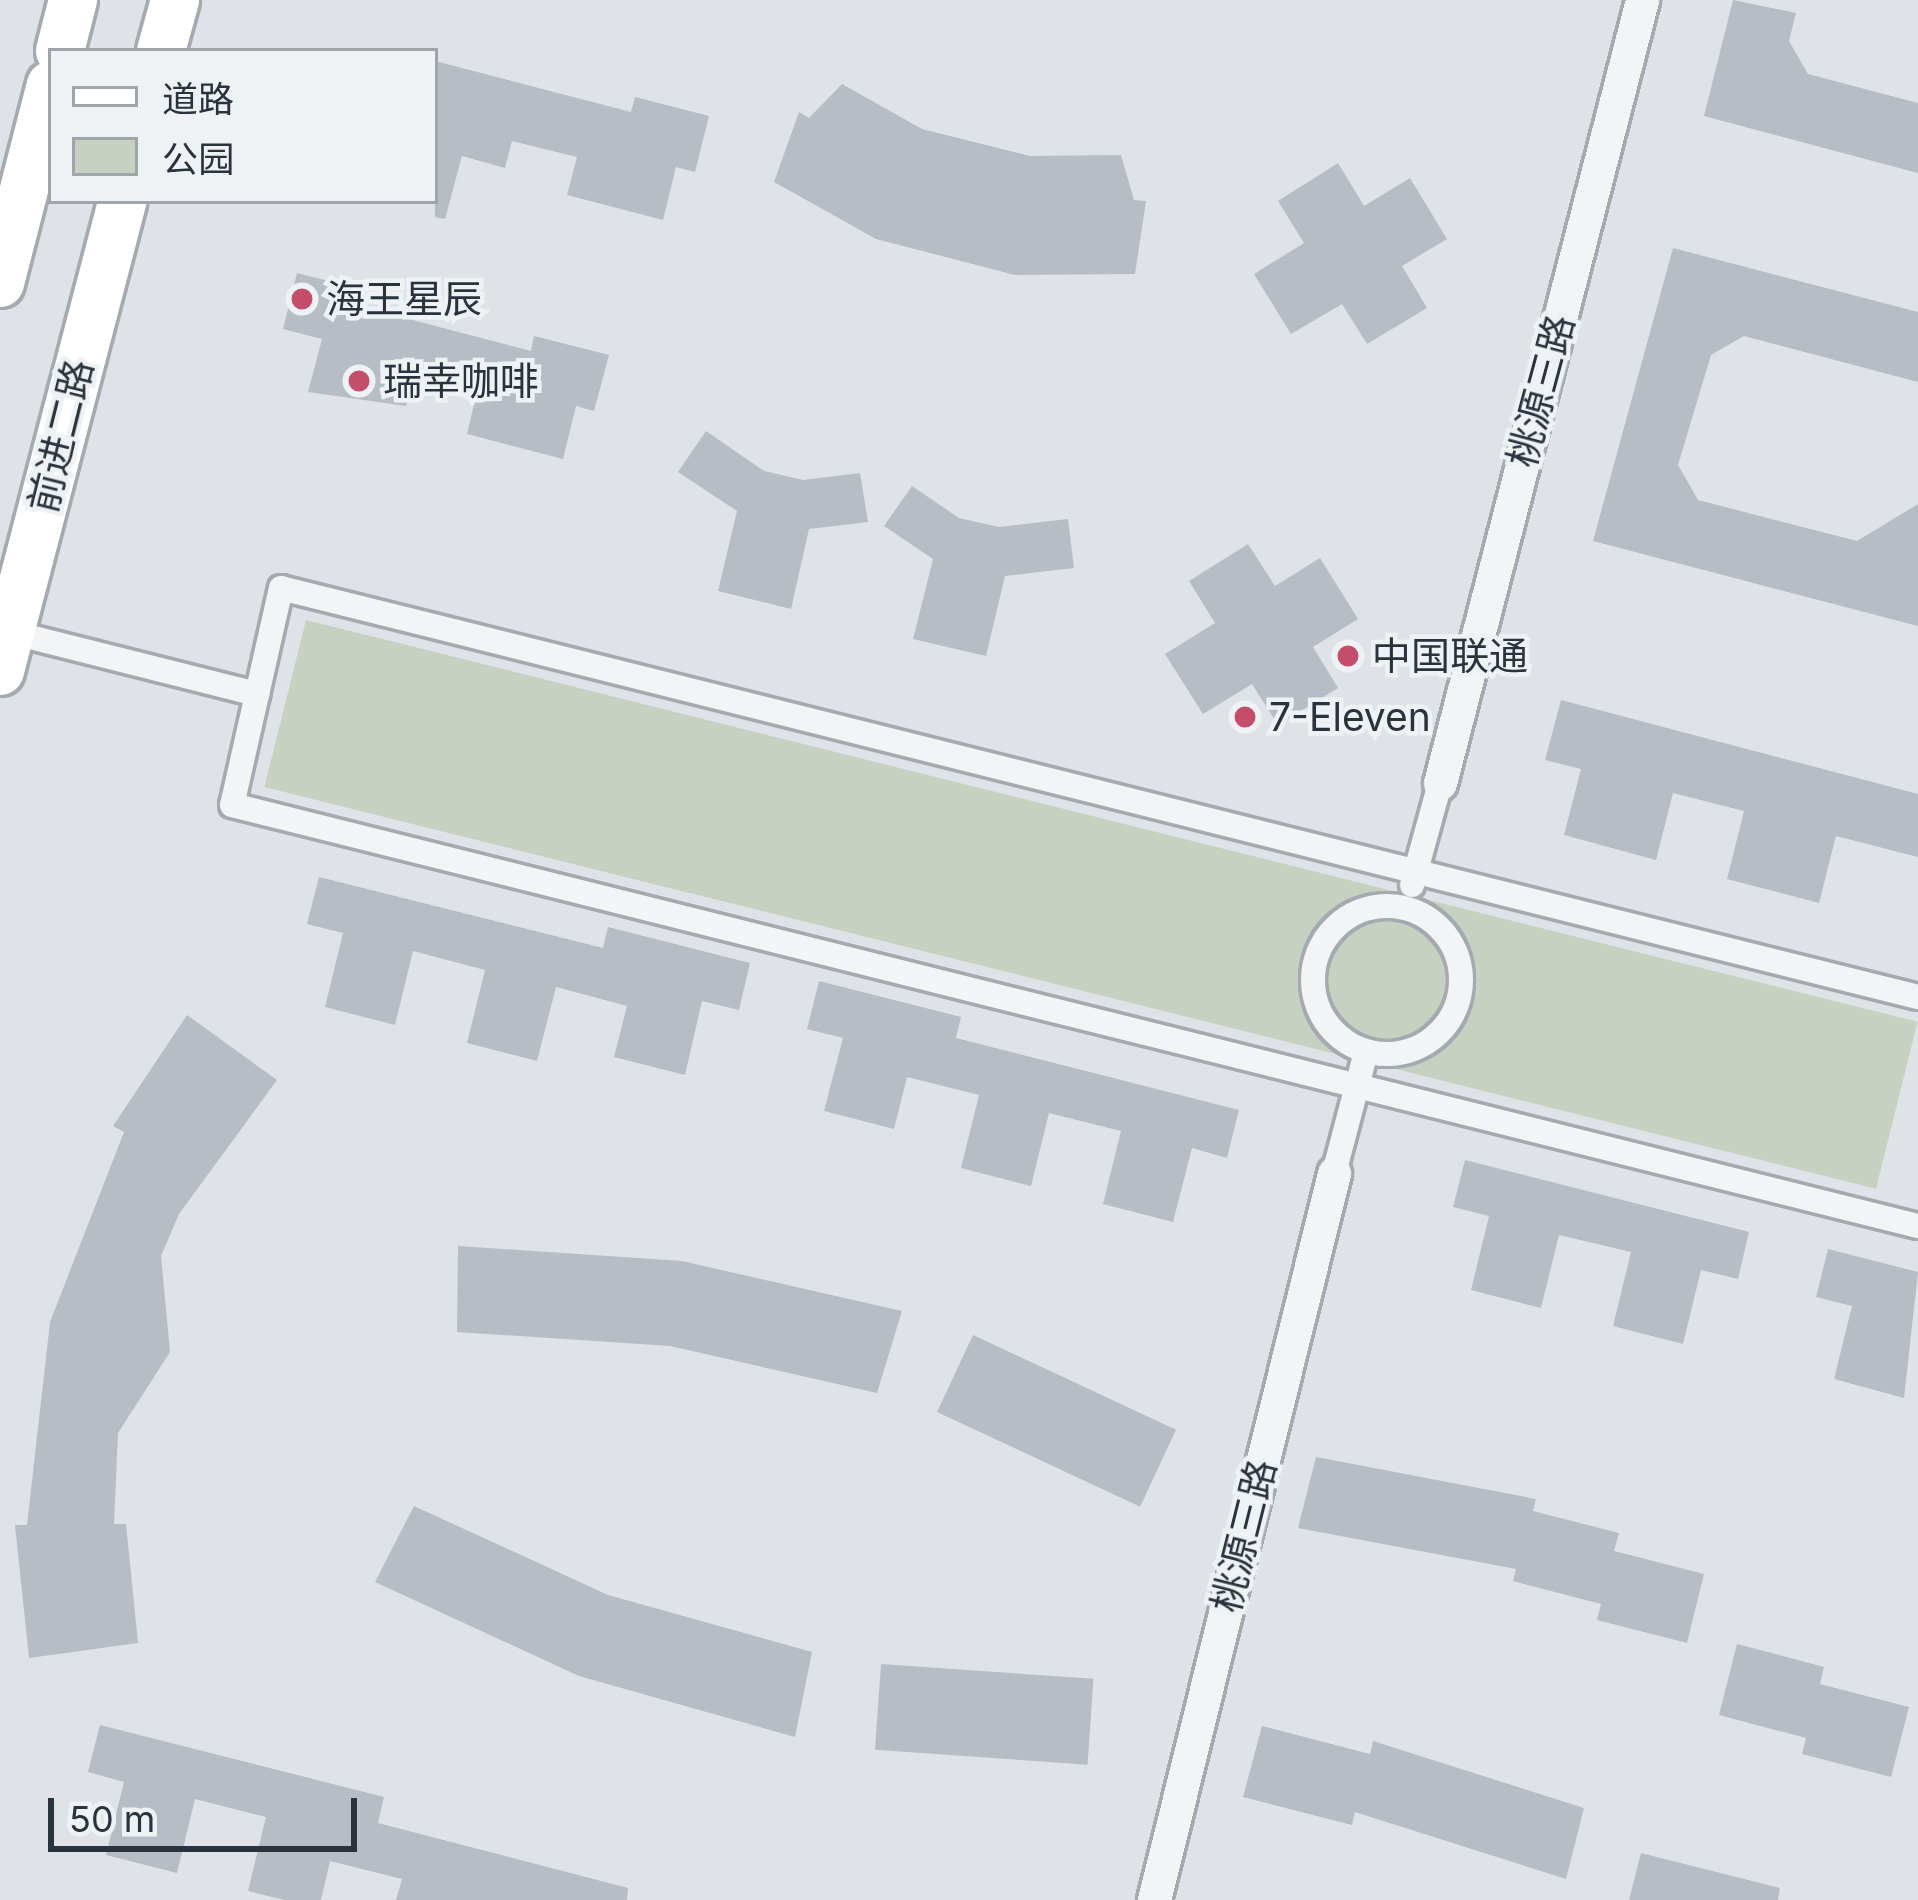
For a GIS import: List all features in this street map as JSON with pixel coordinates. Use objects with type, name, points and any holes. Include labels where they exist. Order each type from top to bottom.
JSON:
[{"type":"main road","points":[[61,48],[73,0]]},
{"type":"main road","points":[[162,48],[175,0]]},
{"type":"main road","points":[[0,283],[48,97]]},
{"type":"main road","name":"前进二路","points":[[5,651],[121,204]]},
{"type":"street","name":"桃源三路","points":[[1440,783],[1642,0]]},
{"type":"street","points":[[1918,998],[281,588],[232,806],[1918,1226]]},
{"type":"street","points":[[5,651],[257,694]]},
{"type":"street","points":[[1405,909],[1440,783]]},
{"type":"street","points":[[1405,909],[1453,947],[1460,995],[1436,1037],[1366,1052],[1325,1022],[1317,952],[1348,916],[1405,909]]},
{"type":"street","points":[[1334,1173],[1366,1052]]},
{"type":"street","name":"桃源三路","points":[[1154,1900],[1334,1173]]},
{"type":"green space","points":[[306,620],[1918,1022],[1876,1189],[264,787]]},
{"type":"building","points":[[1733,0],[1796,13],[1789,41],[1808,74],[1918,103],[1918,173],[1704,116]]},
{"type":"building","points":[[438,62],[631,112],[635,97],[709,116],[695,172],[676,167],[663,220],[567,195],[577,157],[512,141],[505,168],[462,156],[445,219],[435,217]]},
{"type":"building","points":[[842,84],[922,129],[1030,156],[1121,155],[1134,200],[1146,201],[1135,274],[1015,275],[876,239],[774,182],[799,112],[809,118]]},
{"type":"building","points":[[1338,163],[1364,206],[1410,178],[1447,239],[1402,266],[1427,308],[1367,344],[1342,304],[1291,334],[1254,274],[1304,243],[1278,201]]},
{"type":"building","points":[[1673,248],[1918,312],[1918,382],[1744,336],[1711,355],[1678,465],[1698,500],[1857,541],[1918,504],[1918,626],[1593,541]]},
{"type":"building","points":[[297,273],[348,286],[344,302],[531,351],[534,336],[609,355],[594,411],[576,406],[563,459],[467,434],[476,396],[412,379],[406,406],[308,392],[322,339],[283,329]]},
{"type":"building","points":[[706,431],[764,471],[803,480],[860,473],[868,522],[809,529],[791,609],[718,591],[737,511],[678,472]]},
{"type":"building","points":[[912,486],[959,518],[999,527],[1068,519],[1074,568],[1005,576],[986,656],[913,639],[933,559],[884,526]]},
{"type":"building","points":[[1248,544],[1275,586],[1320,558],[1358,619],[1313,647],[1338,688],[1278,725],[1252,684],[1203,714],[1165,654],[1215,623],[1189,581]]},
{"type":"building","points":[[1561,700],[1918,794],[1918,857],[1836,836],[1819,903],[1727,879],[1744,811],[1673,793],[1656,860],[1564,835],[1581,769],[1545,760]]},
{"type":"building","points":[[319,877],[603,948],[608,927],[750,963],[739,1010],[702,1001],[685,1075],[614,1057],[627,1006],[556,987],[537,1061],[467,1043],[485,970],[413,951],[395,1025],[325,1007],[343,933],[307,924]]},
{"type":"building","points":[[819,981],[961,1017],[956,1038],[1239,1110],[1227,1158],[1192,1148],[1173,1222],[1103,1204],[1121,1131],[1049,1113],[1031,1186],[961,1168],[979,1095],[907,1077],[894,1129],[824,1111],[843,1038],[807,1029]]},
{"type":"building","points":[[187,1015],[277,1080],[179,1214],[161,1256],[170,1352],[118,1433],[114,1524],[126,1524],[138,1643],[29,1658],[15,1525],[27,1525],[50,1322],[124,1132],[113,1126]]},
{"type":"building","points":[[1465,1160],[1749,1232],[1738,1279],[1701,1270],[1683,1344],[1613,1326],[1631,1252],[1559,1235],[1541,1308],[1471,1290],[1489,1216],[1453,1207]]},
{"type":"building","points":[[458,1246],[682,1261],[902,1311],[877,1393],[670,1346],[457,1332]]},
{"type":"building","points":[[1828,1249],[1918,1272],[1904,1398],[1834,1379],[1852,1306],[1816,1297]]},
{"type":"building","points":[[973,1335],[1176,1430],[1140,1507],[937,1412]]},
{"type":"building","points":[[1316,1457],[1536,1499],[1533,1511],[1619,1533],[1614,1551],[1704,1574],[1687,1643],[1597,1620],[1601,1604],[1513,1581],[1516,1569],[1298,1528]]},
{"type":"building","points":[[414,1506],[608,1595],[812,1652],[795,1737],[579,1676],[375,1582]]},
{"type":"building","points":[[1737,1644],[1824,1667],[1820,1684],[1909,1707],[1891,1777],[1802,1754],[1806,1738],[1719,1715]]},
{"type":"building","points":[[881,1664],[1093,1679],[1087,1765],[875,1750]]},
{"type":"building","points":[[100,1725],[384,1797],[378,1823],[628,1888],[627,1900],[396,1900],[402,1879],[330,1861],[321,1900],[284,1900],[248,1891],[266,1817],[195,1799],[177,1873],[106,1855],[124,1782],[88,1772]]},
{"type":"building","points":[[1262,1726],[1370,1754],[1373,1741],[1584,1808],[1566,1879],[1355,1812],[1352,1825],[1243,1797]]},
{"type":"building","points":[[1641,1853],[1780,1888],[1778,1900],[1629,1900]]},
{"type":"place","name":"海王星辰","points":[[302,299]]},
{"type":"place","name":"瑞幸咖啡","points":[[359,381]]},
{"type":"place","name":"中国联通","points":[[1348,656]]},
{"type":"place","name":"7-Eleven","points":[[1245,717]]}]
